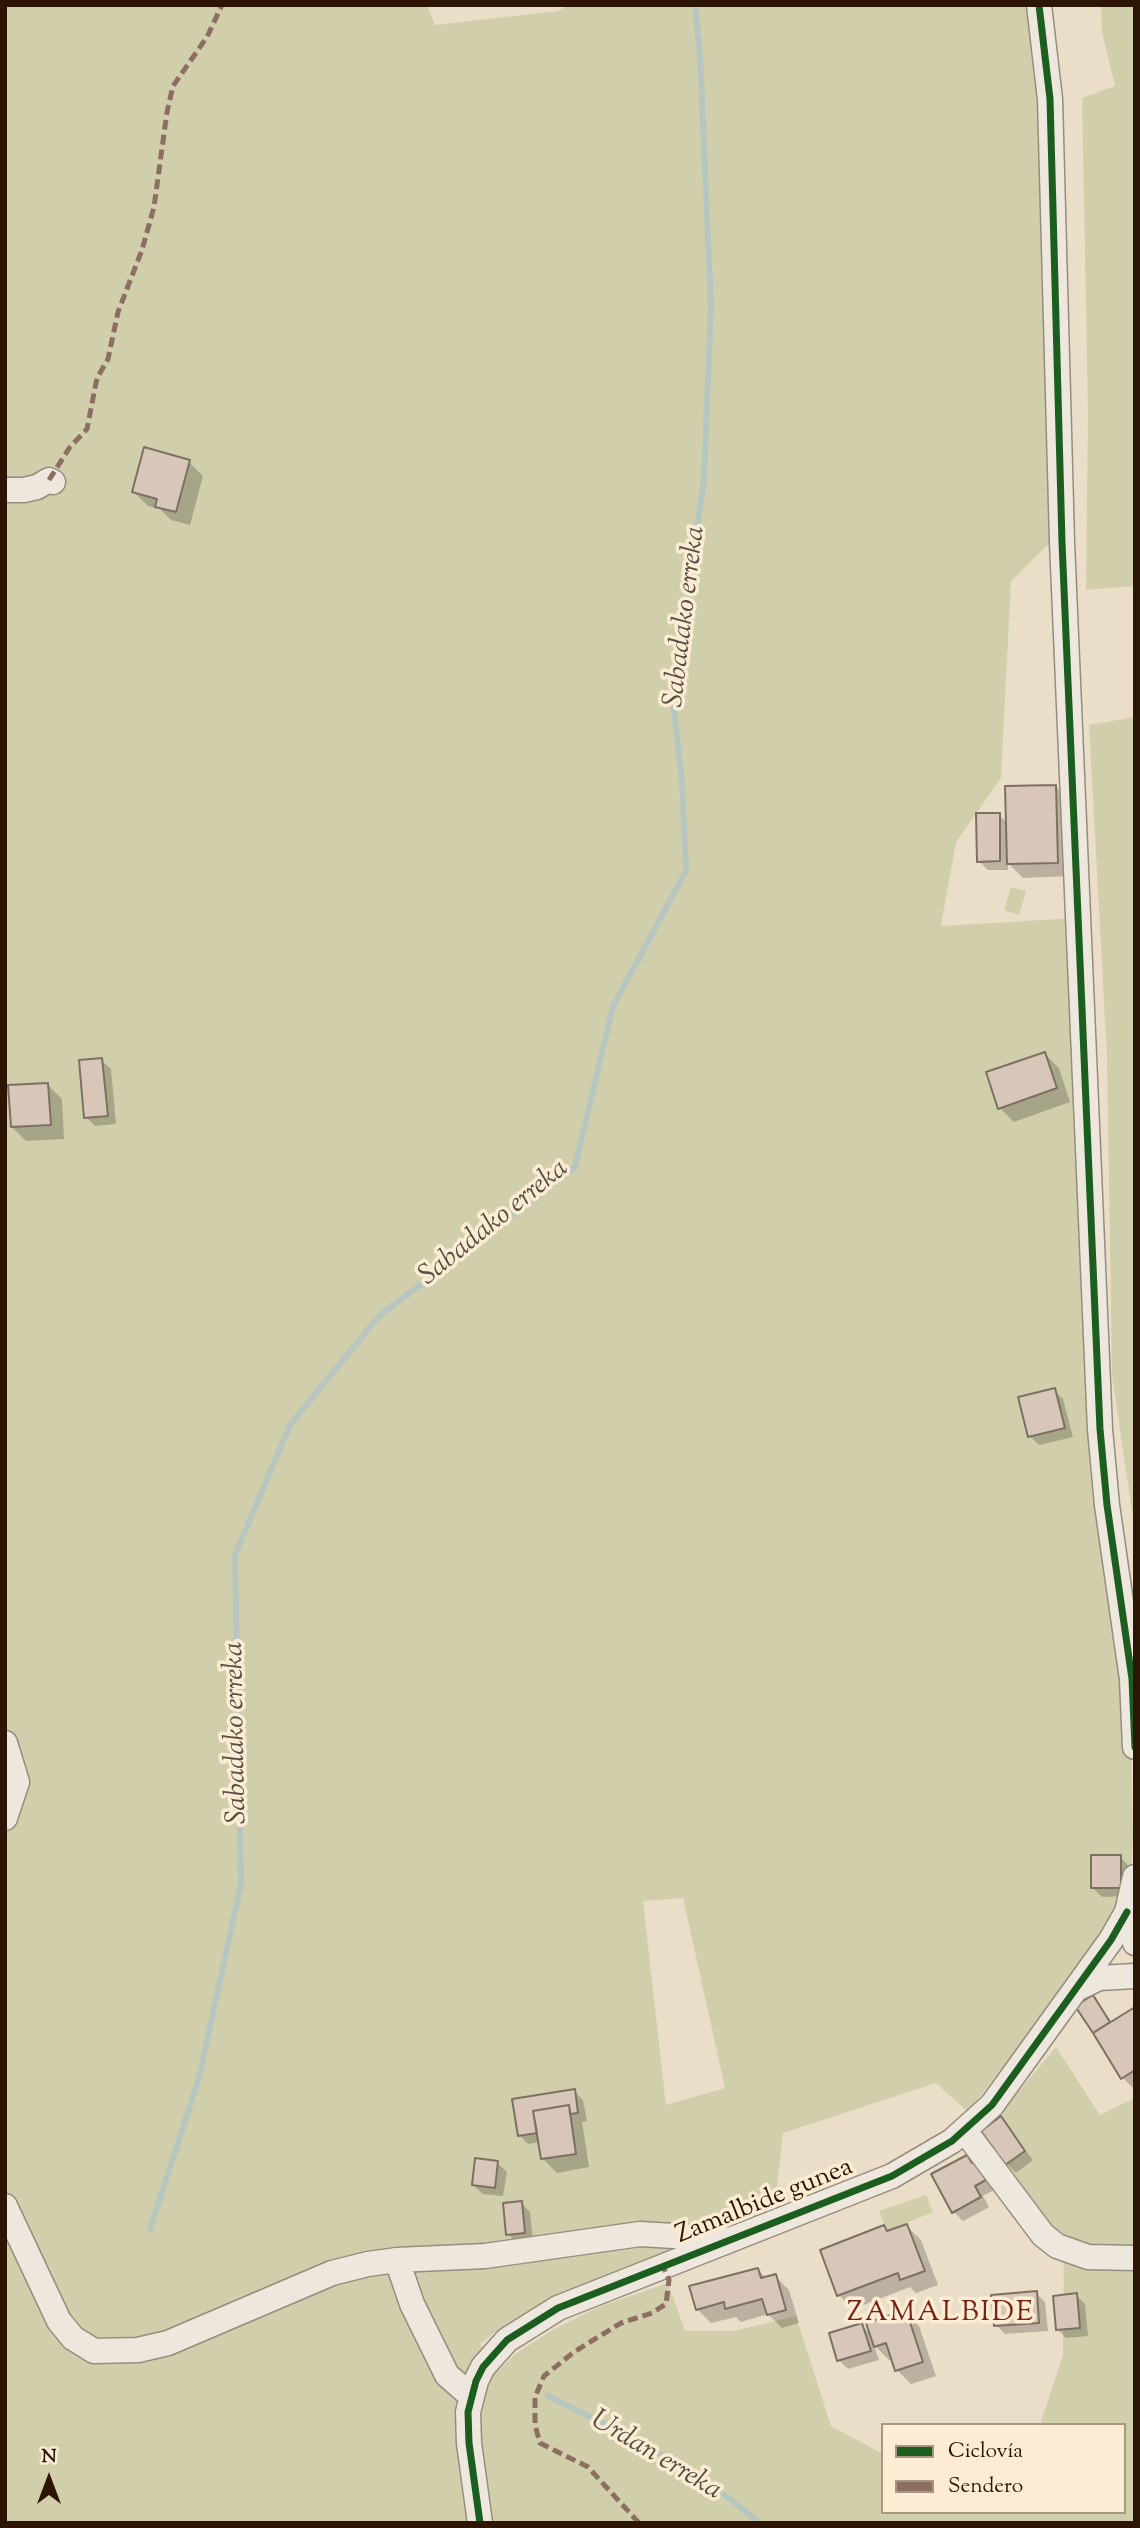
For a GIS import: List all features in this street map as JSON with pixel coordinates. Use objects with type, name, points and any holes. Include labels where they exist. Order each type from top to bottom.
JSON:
[{"type":"street","points":[[1040,5],[1050,99],[1062,542],[1100,1429],[1107,1505],[1132,1679],[1135,1747]]},
{"type":"street","points":[[5,490],[24,491],[49,480],[52,482]]},
{"type":"street","points":[[5,1743],[18,1782],[5,1818]]},
{"type":"street","points":[[1135,1877],[1127,1912],[1135,1943]]},
{"type":"street","name":"Zamalbide gunea","points":[[481,2523],[467,2427],[471,2396],[488,2360],[507,2340],[558,2308],[892,2176],[929,2156],[965,2131],[992,2105],[1111,1940],[1127,1912]]},
{"type":"street","points":[[1092,1966],[1112,1960],[1135,1962]]},
{"type":"street","points":[[1076,1989],[1099,1978],[1135,1976]]},
{"type":"street","points":[[965,2131],[1042,2235],[1057,2246],[1088,2257],[1135,2258]]},
{"type":"street","points":[[5,2206],[60,2321],[73,2338],[94,2351],[138,2350],[168,2343],[332,2273],[397,2260],[485,2256],[640,2234],[733,2239]]},
{"type":"street","points":[[397,2260],[412,2304],[447,2375],[471,2396]]},
{"type":"shaded area","points":[[5,5],[427,5],[435,25],[558,11],[569,5],[1038,5],[1057,536],[1011,581],[1001,778],[956,842],[941,926],[1076,918],[1086,1383],[1099,1512],[1131,1741],[1131,1872],[1113,1924],[968,2112],[936,2083],[783,2133],[774,2213],[543,2304],[502,2327],[480,2344],[499,2370],[515,2354],[554,2329],[601,2306],[668,2283],[685,2331],[734,2331],[796,2316],[831,2426],[881,2453],[881,2514],[1126,2514],[1126,2423],[1041,2423],[1063,2355],[1064,2238],[1037,2215],[982,2135],[1056,2047],[1100,2115],[1135,2098],[1135,2523],[5,2523]],"holes":[[[683,1898],[725,2088],[666,2105],[643,1901]]]},
{"type":"shaded area","points":[[1101,5],[1135,5],[1135,586],[1086,590],[1088,412],[1082,98],[1115,86],[1102,32]]},
{"type":"shaded area","points":[[1135,717],[1135,1531],[1112,1376],[1107,1057],[1089,725]]},
{"type":"shaded area","points":[[1011,887],[1026,891],[1019,915],[1004,910]]},
{"type":"shaded area","name":"ZAMALBIDE","points":[[926,2195],[933,2212],[887,2231],[879,2211]]},
{"type":"building","points":[[144,447],[190,460],[176,512],[155,507],[157,499],[132,492]]},
{"type":"building","points":[[1056,785],[1058,863],[1007,864],[1005,786]]},
{"type":"building","points":[[976,813],[1000,813],[1000,861],[977,862]]},
{"type":"building","points":[[1045,1052],[1057,1088],[998,1109],[986,1072]]},
{"type":"building","points":[[102,1058],[108,1116],[84,1118],[79,1060]]},
{"type":"building","points":[[48,1083],[51,1125],[11,1127],[8,1085]]},
{"type":"building","points":[[1055,1388],[1065,1428],[1028,1437],[1018,1397]]},
{"type":"building","points":[[1091,1855],[1121,1855],[1121,1888],[1091,1888]]},
{"type":"building","points":[[1093,1995],[1110,2022],[1093,2033],[1075,2006]]},
{"type":"building","points":[[1135,2007],[1135,2070],[1121,2079],[1093,2033]]},
{"type":"building","points":[[575,2089],[578,2113],[570,2114],[569,2105],[533,2111],[537,2133],[518,2136],[512,2099]]},
{"type":"building","points":[[569,2105],[576,2154],[541,2159],[533,2111]]},
{"type":"building","points":[[1001,2116],[1025,2151],[1005,2165],[981,2131]]},
{"type":"building","points":[[967,2155],[972,2163],[975,2161],[986,2180],[975,2186],[981,2197],[952,2213],[931,2174]]},
{"type":"building","points":[[475,2158],[498,2161],[495,2188],[472,2185]]},
{"type":"building","points":[[522,2201],[525,2233],[506,2235],[503,2203]]},
{"type":"building","points":[[907,2224],[925,2271],[900,2280],[898,2273],[837,2296],[820,2250],[884,2225],[887,2231]]},
{"type":"building","points":[[758,2268],[761,2278],[776,2274],[786,2310],[767,2315],[762,2299],[725,2309],[724,2302],[696,2310],[689,2286]]},
{"type":"building","points":[[1037,2291],[1039,2323],[994,2326],[991,2295]]},
{"type":"building","points":[[1077,2293],[1080,2328],[1056,2330],[1053,2296]]},
{"type":"building","points":[[906,2310],[923,2362],[895,2371],[886,2343],[874,2347],[866,2323]]},
{"type":"building","points":[[862,2323],[871,2351],[837,2361],[829,2333]]},
{"type":"waterway","name":"Sabadako erreka","points":[[150,2229],[199,2078],[241,1884],[235,1555],[290,1425],[379,1316],[575,1167],[613,1006],[686,871],[682,782],[673,700],[704,479],[711,306],[700,55],[695,5]]},
{"type":"waterway","name":"Urdan erreka","points":[[548,2396],[639,2441],[726,2496],[760,2523]]},
{"type":"marked path","points":[[49,480],[70,447],[87,429],[97,378],[108,359],[118,312],[142,250],[154,207],[173,86],[207,37],[222,5]]},
{"type":"marked path","points":[[639,2523],[588,2467],[540,2443],[535,2425],[535,2397],[544,2376],[574,2352],[621,2323],[652,2313],[666,2304],[669,2280],[663,2266]]},
{"type":"cycle path","points":[[1039,5],[1050,99],[1062,542],[1100,1429],[1107,1505],[1132,1679],[1135,1747]]},
{"type":"cycle path","points":[[480,2523],[469,2443],[468,2412],[476,2381],[483,2367],[507,2340],[558,2308],[892,2176],[952,2141],[992,2105],[1111,1940],[1127,1912]]},
{"type":"district","name":"ZAMALBIDE","points":[[941,2315]]}]
